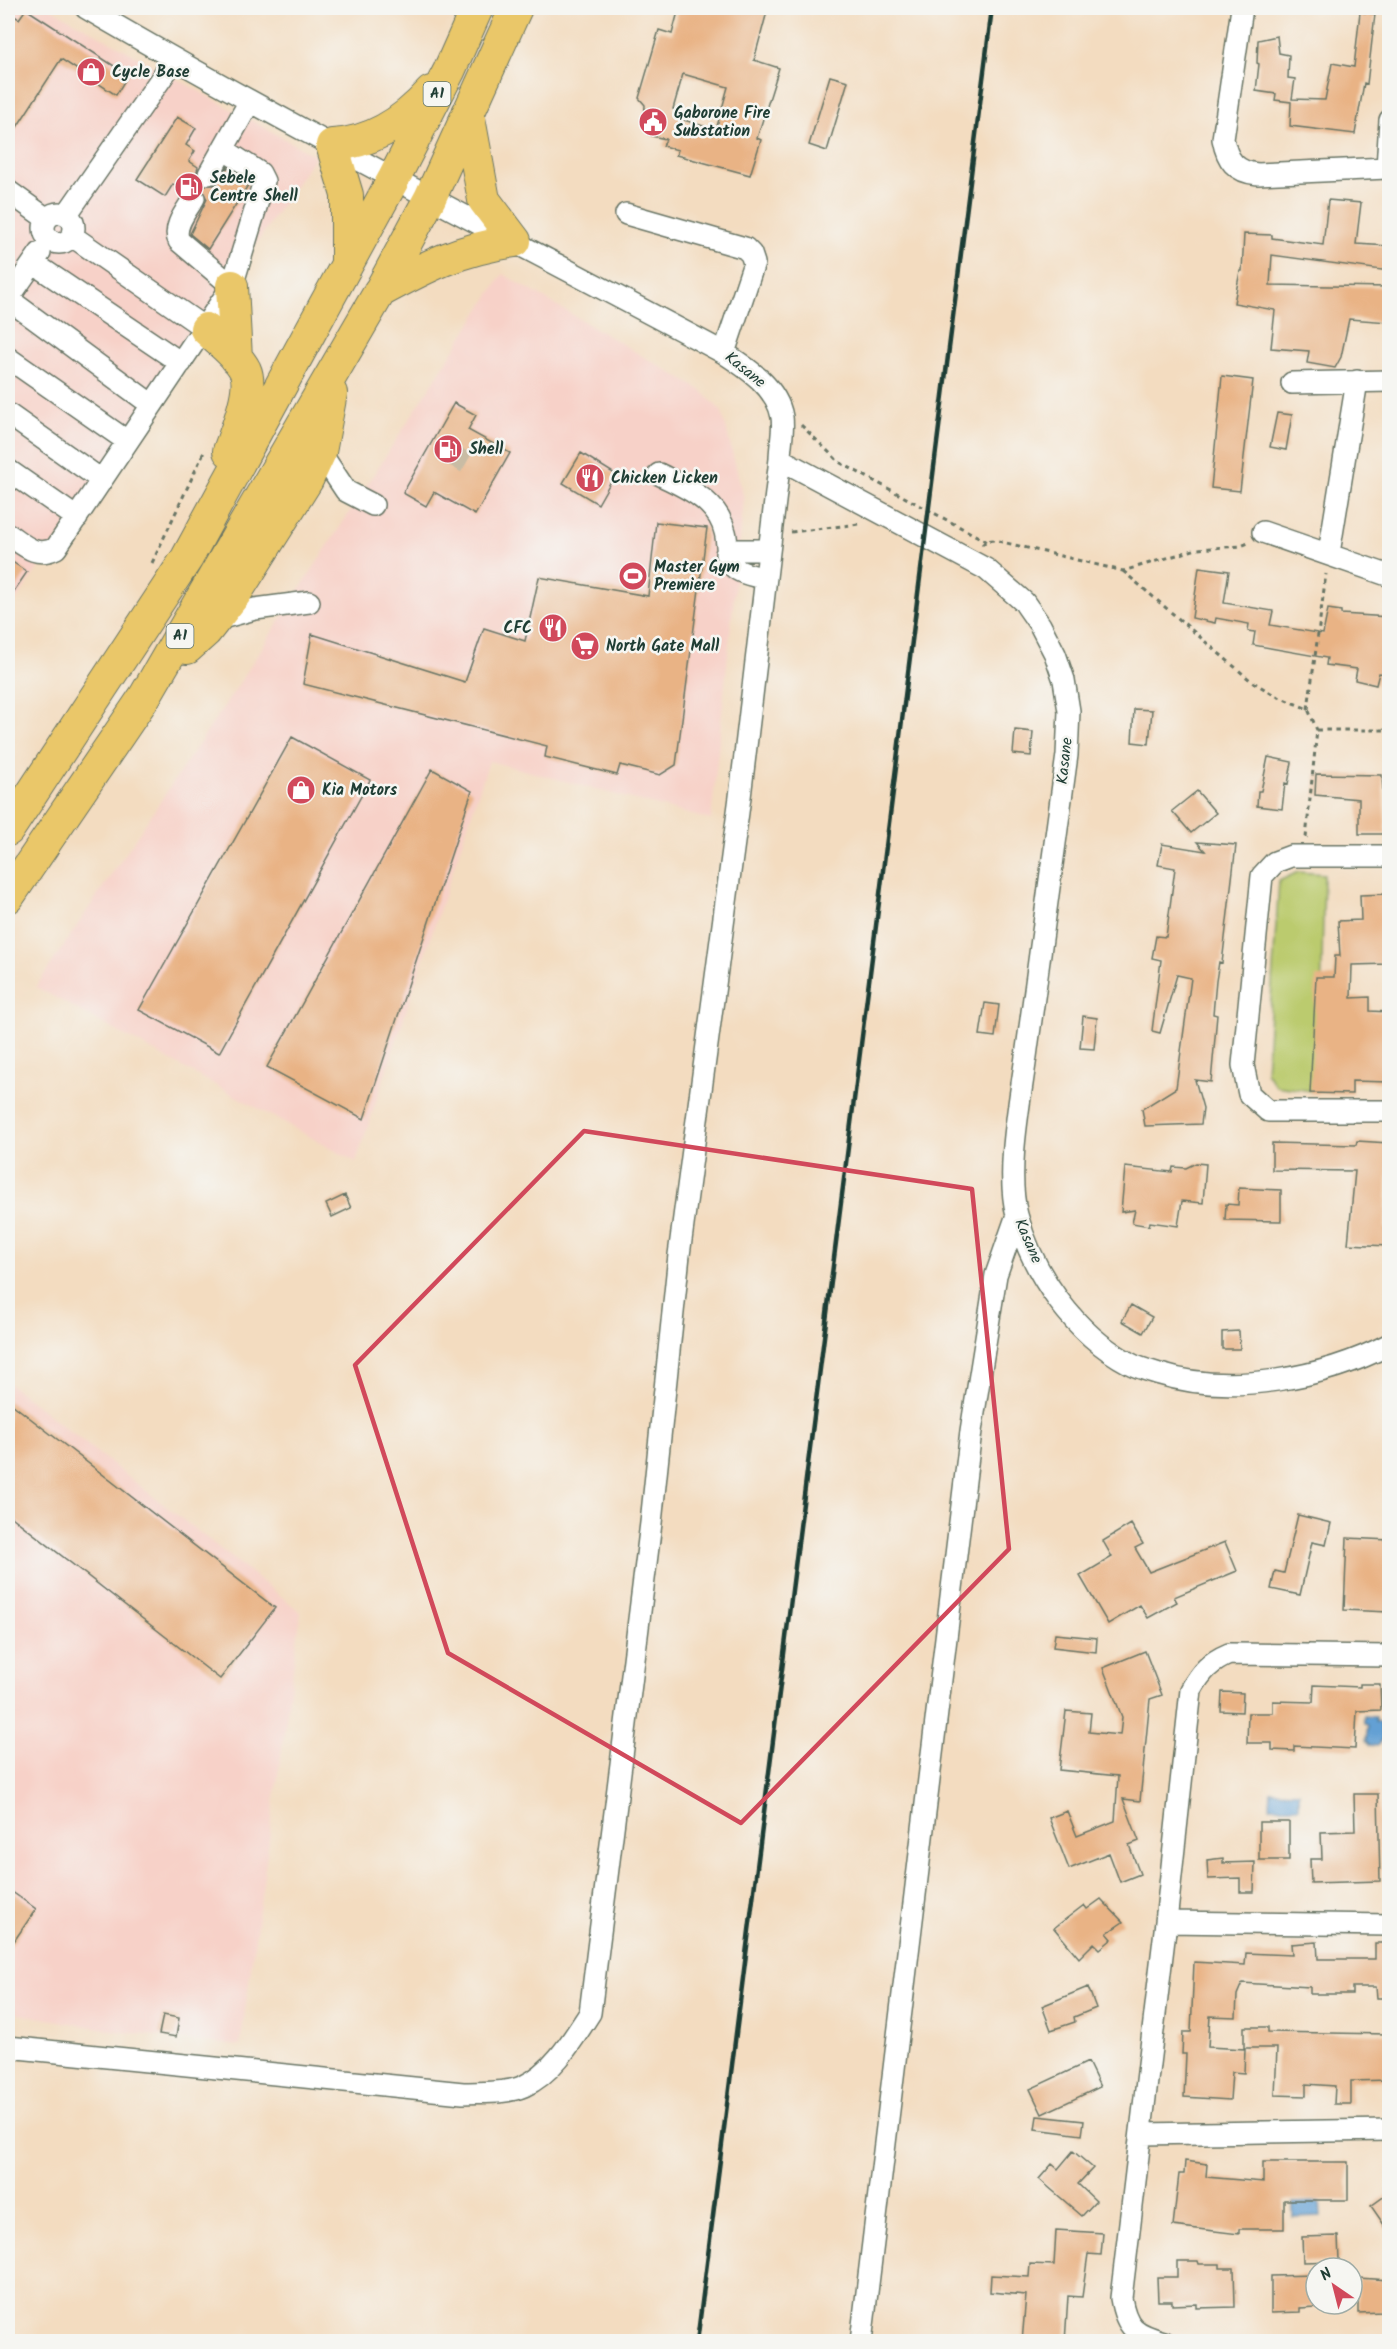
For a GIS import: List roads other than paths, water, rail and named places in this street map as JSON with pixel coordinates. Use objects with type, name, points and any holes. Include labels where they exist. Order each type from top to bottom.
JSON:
[{"type":"highway","name":"A1","points":[[8,830],[187,558],[393,180],[449,71],[477,8]]},
{"type":"highway","name":"A1","points":[[8,897],[160,672],[379,293],[430,198],[516,8]]},
{"type":"highway","points":[[347,266],[347,195],[332,145],[354,143],[382,132],[418,106],[449,71]]},
{"type":"highway","points":[[379,293],[435,262],[483,246],[514,241],[484,200],[468,113]]},
{"type":"highway","points":[[232,286],[236,358]]},
{"type":"highway","points":[[187,558],[196,524],[226,460],[241,418],[247,376],[236,358],[206,329]]},
{"type":"highway","points":[[160,672],[215,620],[269,543],[307,480],[320,452],[337,366]]},
{"type":"street","name":"Kasane","points":[[86,8],[174,60],[393,180],[514,241],[724,353],[747,368],[768,389],[782,417],[780,459],[970,561],[1006,584],[1040,625],[1055,654],[1069,711],[1066,766],[1014,1144],[1017,1215],[1051,1290],[1098,1344],[1131,1364],[1179,1380],[1237,1383],[1305,1375],[1365,1357],[1389,1344]]},
{"type":"street","points":[[1242,8],[1223,139],[1227,156],[1237,169],[1258,174],[1388,169],[1389,120]]},
{"type":"street","points":[[152,405],[9,294],[33,262],[54,224],[174,60]]},
{"type":"street","points":[[209,174],[250,101]]},
{"type":"street","points":[[8,534],[35,553],[45,554],[56,548],[100,479],[206,329],[232,286],[264,181],[260,173],[224,149]]},
{"type":"street","points":[[8,190],[54,224],[61,243],[72,237],[206,329]]},
{"type":"street","points":[[194,198],[177,229],[176,236],[232,286]]},
{"type":"street","points":[[626,214],[745,248],[751,254],[754,262],[724,353]]},
{"type":"street","points":[[33,262],[181,363]]},
{"type":"street","points":[[8,358],[127,441]]},
{"type":"street","points":[[1329,553],[1357,381]]},
{"type":"street","points":[[1292,383],[1389,381]]},
{"type":"street","points":[[8,414],[100,479]]},
{"type":"street","points":[[320,452],[346,491],[373,505]]},
{"type":"street","points":[[8,2047],[463,2092],[497,2092],[523,2087],[541,2076],[576,2035],[590,2013],[651,1523],[679,1255],[740,797],[780,459]]},
{"type":"street","points":[[8,470],[76,518]]},
{"type":"street","points":[[658,474],[709,504],[720,518],[726,554],[731,565],[748,576],[766,578]]},
{"type":"street","points":[[1263,532],[1329,553],[1389,576]]},
{"type":"street","points":[[726,554],[770,541]]},
{"type":"street","points":[[215,620],[255,609],[309,602]]},
{"type":"street","points":[[1389,856],[1291,856],[1275,862],[1262,876],[1243,1065],[1249,1094],[1268,1111],[1389,1111]]},
{"type":"street","points":[[861,2342],[971,1431],[996,1275],[1017,1215]]},
{"type":"street","points":[[1164,2342],[1146,2336],[1130,2326],[1120,2298],[1142,2134],[1191,1690],[1200,1672],[1214,1660],[1229,1654],[1389,1656]]},
{"type":"street","points":[[1166,1922],[1389,1924]]},
{"type":"street","points":[[1142,2134],[1389,2130]]},
{"type":"water","points":[[1364,1716],[1375,1717],[1375,1722],[1380,1722],[1383,1738],[1377,1746],[1370,1745],[1366,1740],[1368,1725],[1364,1724]]},
{"type":"water","points":[[1271,1791],[1299,1792],[1299,1807],[1270,1807]]},
{"type":"water","points":[[1320,2202],[1321,2216],[1293,2217],[1293,2203]]},
{"type":"tunnel","points":[[452,467],[467,441]]},
{"type":"railway","points":[[697,2342],[992,8]]},
{"type":"place","name":"Cycle Base","points":[[91,72]]},
{"type":"place","name":"Gaborone Fire Substation","points":[[653,122]]},
{"type":"place","name":"Sebele Centre Shell","points":[[189,187]]},
{"type":"place","name":"Shell","points":[[448,449]]},
{"type":"place","name":"Chicken Licken","points":[[590,478]]},
{"type":"place","name":"Master Gym Premiere","points":[[633,576]]},
{"type":"place","name":"CFC","points":[[553,628]]},
{"type":"place","name":"North Gate Mall","points":[[585,646]]},
{"type":"place","name":"Kia Motors","points":[[301,790]]}]
